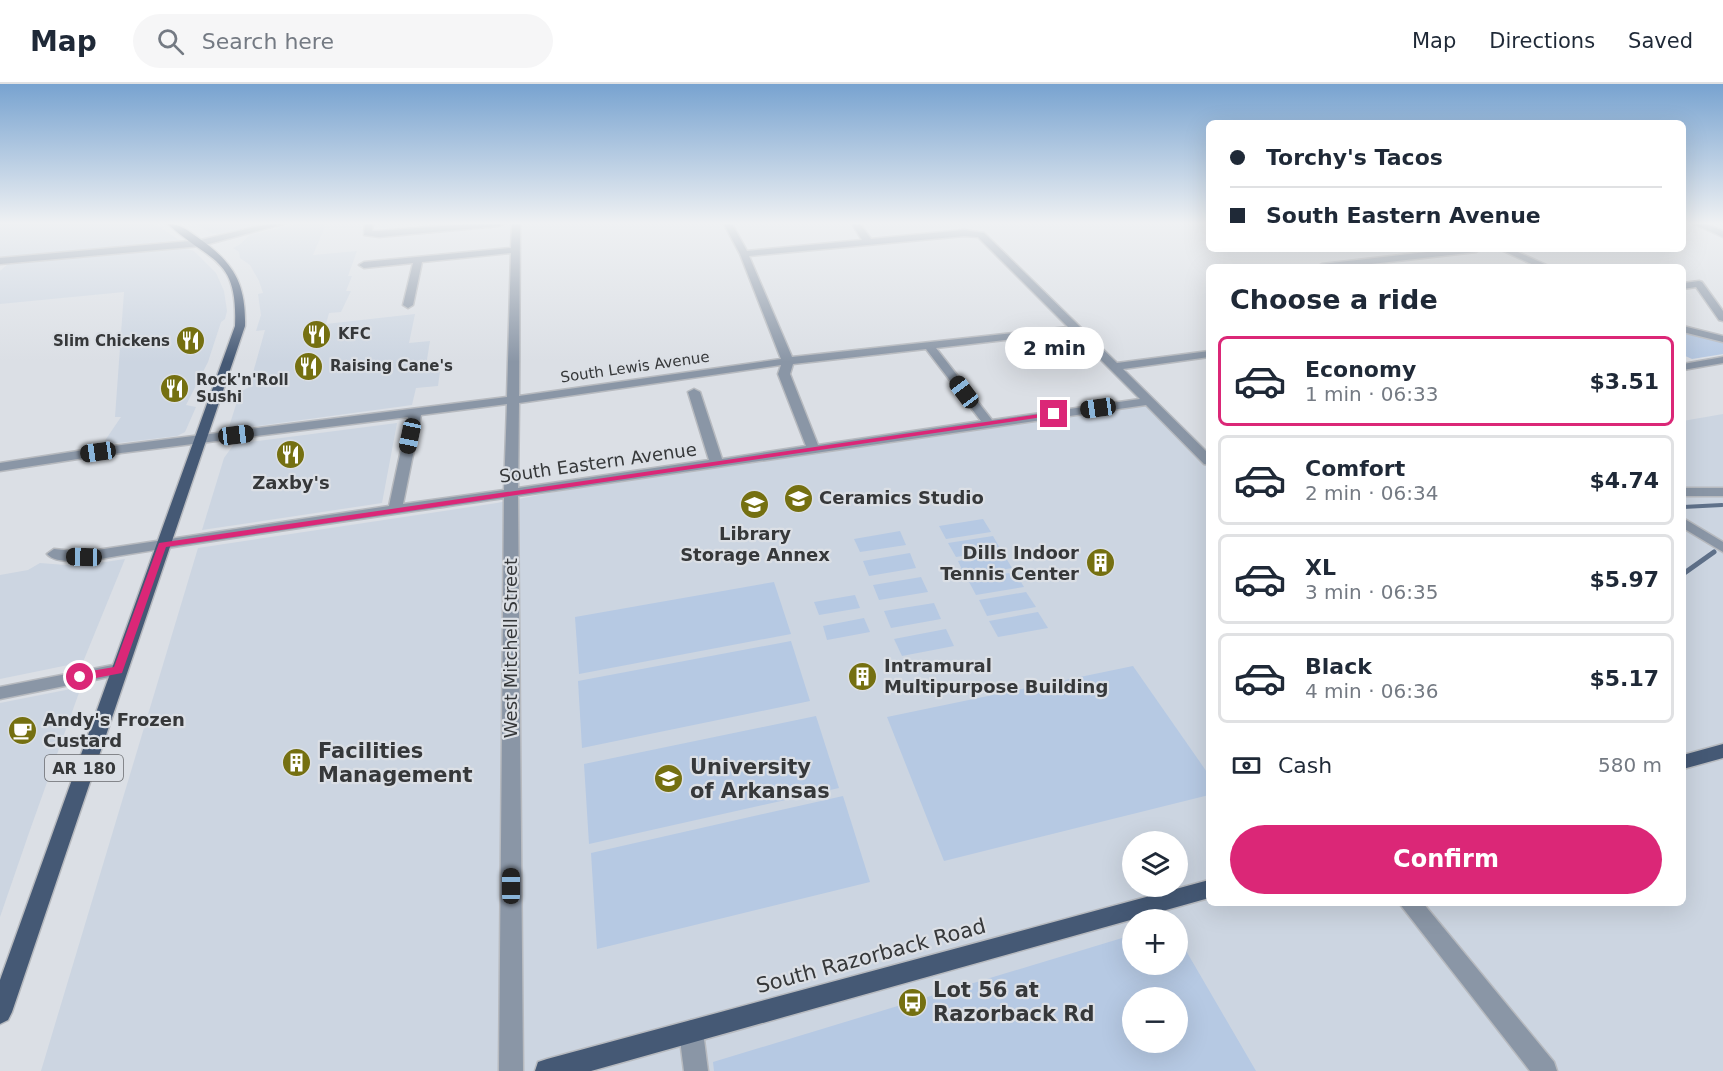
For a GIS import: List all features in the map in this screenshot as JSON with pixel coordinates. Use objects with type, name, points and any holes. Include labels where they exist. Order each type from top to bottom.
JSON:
[{"type":"main road","name":"AR 180","points":[[0,1012],[118,670],[232,352],[240,326],[242,305],[239,288],[229,270]]},
{"type":"main road","points":[[1686,761],[1723,751]]},
{"type":"main road","name":"South Razorback Road","points":[[547,1071],[1206,890]]},
{"type":"street","points":[[408,305],[416,270]]},
{"type":"street","name":"West Mitchell Street","points":[[511,1071],[511,493],[515,270]]},
{"type":"street","points":[[750,270],[788,362],[784,374],[814,450]]},
{"type":"street","points":[[1017,270],[1206,458]]},
{"type":"street","points":[[1686,286],[1699,284],[1723,318]]},
{"type":"street","name":"South Lewis Avenue","points":[[0,467],[788,362],[1076,329]]},
{"type":"street","points":[[1686,330],[1723,339]]},
{"type":"street","points":[[928,345],[988,423]]},
{"type":"street","points":[[1115,367],[1206,354]]},
{"type":"street","points":[[1686,366],[1723,360]]},
{"type":"street","points":[[694,392],[717,464]]},
{"type":"street","name":"South Eastern Avenue","points":[[54,554],[84,557],[1148,401]]},
{"type":"street","points":[[395,511],[415,413]]},
{"type":"street","points":[[1686,492],[1723,492]]},
{"type":"street","points":[[1686,524],[1723,548]]},
{"type":"street","points":[[0,693],[118,670]]},
{"type":"street","points":[[1412,906],[1545,1071]]},
{"type":"street","points":[[691,1032],[696,1071]]},
{"type":"shaded area","points":[[213,270],[224,291],[227,311],[208,362],[186,405],[196,407],[185,432],[177,436],[102,445],[121,417],[115,417],[124,292],[0,304],[0,271]]},
{"type":"shaded area","points":[[253,270],[350,270],[348,276],[352,276],[346,291],[351,291],[341,312],[329,313],[326,324],[415,314],[409,343],[430,341],[425,372],[440,371],[438,386],[416,388],[412,405],[228,430],[240,392],[249,387],[265,330],[256,331],[261,315],[258,294],[263,293]]},
{"type":"shaded area","points":[[1686,333],[1723,342],[1723,354],[1692,359],[1686,356]]},
{"type":"shaded area","name":"University of Arkansas","points":[[1148,401],[1206,458],[1206,906],[1686,906],[1686,420],[1723,414],[1723,1071],[41,1071],[198,548],[497,503],[653,473]]},
{"type":"shaded area","points":[[397,423],[382,503],[202,530],[224,458],[234,444]]},
{"type":"shaded area","points":[[983,519],[991,532],[946,539],[939,526]]},
{"type":"shaded area","points":[[900,531],[906,545],[860,552],[854,539]]},
{"type":"shaded area","points":[[993,536],[1001,550],[956,557],[948,543]]},
{"type":"shaded area","points":[[910,553],[916,568],[869,576],[863,561]]},
{"type":"shaded area","points":[[1003,553],[1012,568],[965,576],[958,561]]},
{"type":"shaded area","points":[[125,559],[83,662],[0,679],[0,575],[28,570],[40,563],[78,566]]},
{"type":"shaded area","points":[[1015,572],[1024,587],[976,595],[968,580]]},
{"type":"shaded area","points":[[921,577],[928,592],[879,600],[873,585]]},
{"type":"shaded area","points":[[774,582],[791,634],[579,674],[575,617]]},
{"type":"shaded area","points":[[1026,592],[1036,607],[987,616],[979,600]]},
{"type":"shaded area","points":[[855,595],[860,608],[819,615],[814,602]]},
{"type":"shaded area","points":[[934,603],[941,619],[891,628],[884,611]]},
{"type":"shaded area","points":[[1038,612],[1048,628],[998,637],[989,621]]},
{"type":"shaded area","points":[[864,618],[870,632],[827,640],[823,626]]},
{"type":"shaded area","points":[[946,629],[954,646],[902,656],[894,639]]},
{"type":"shaded area","points":[[791,641],[810,701],[582,748],[578,681]]},
{"type":"shaded area","points":[[1133,666],[1206,771],[1206,796],[944,861],[887,717]]},
{"type":"shaded area","points":[[81,687],[30,830],[0,917],[0,703]]},
{"type":"shaded area","points":[[816,716],[839,788],[589,844],[584,764]]},
{"type":"shaded area","points":[[843,796],[870,882],[597,949],[591,853]]},
{"type":"shaded area","points":[[1122,938],[1122,975],[1188,975],[1188,954],[1256,1071],[714,1071],[713,1062]]},
{"type":"waterway","points":[[1686,507],[1722,505]]},
{"type":"waterway","points":[[1686,572],[1714,552]]},
{"type":"place","name":"KFC","points":[[317,334]]},
{"type":"place","name":"Slim Chickens","points":[[191,341]]},
{"type":"place","name":"Raising Cane's","points":[[309,366]]},
{"type":"place","name":"Rock'n'Roll Sushi","points":[[175,389]]},
{"type":"place","name":"Zaxby's","points":[[291,454]]},
{"type":"place","name":"Ceramics Studio","points":[[798,498]]},
{"type":"place","name":"Library Storage Annex","points":[[755,505]]},
{"type":"place","name":"Dills Indoor Tennis Center","points":[[1100,563]]},
{"type":"place","name":"Intramural Multipurpose Building","points":[[863,676]]},
{"type":"place","name":"Andy's Frozen Custard","points":[[22,730]]},
{"type":"place","name":"Facilities Management","points":[[297,763]]},
{"type":"place","name":"University of Arkansas","points":[[669,779]]},
{"type":"place","name":"Lot 56 at Razorback Rd","points":[[912,1002]]},
{"type":"route","points":[[80,677],[118,670],[162,545],[1054,414]]}]
